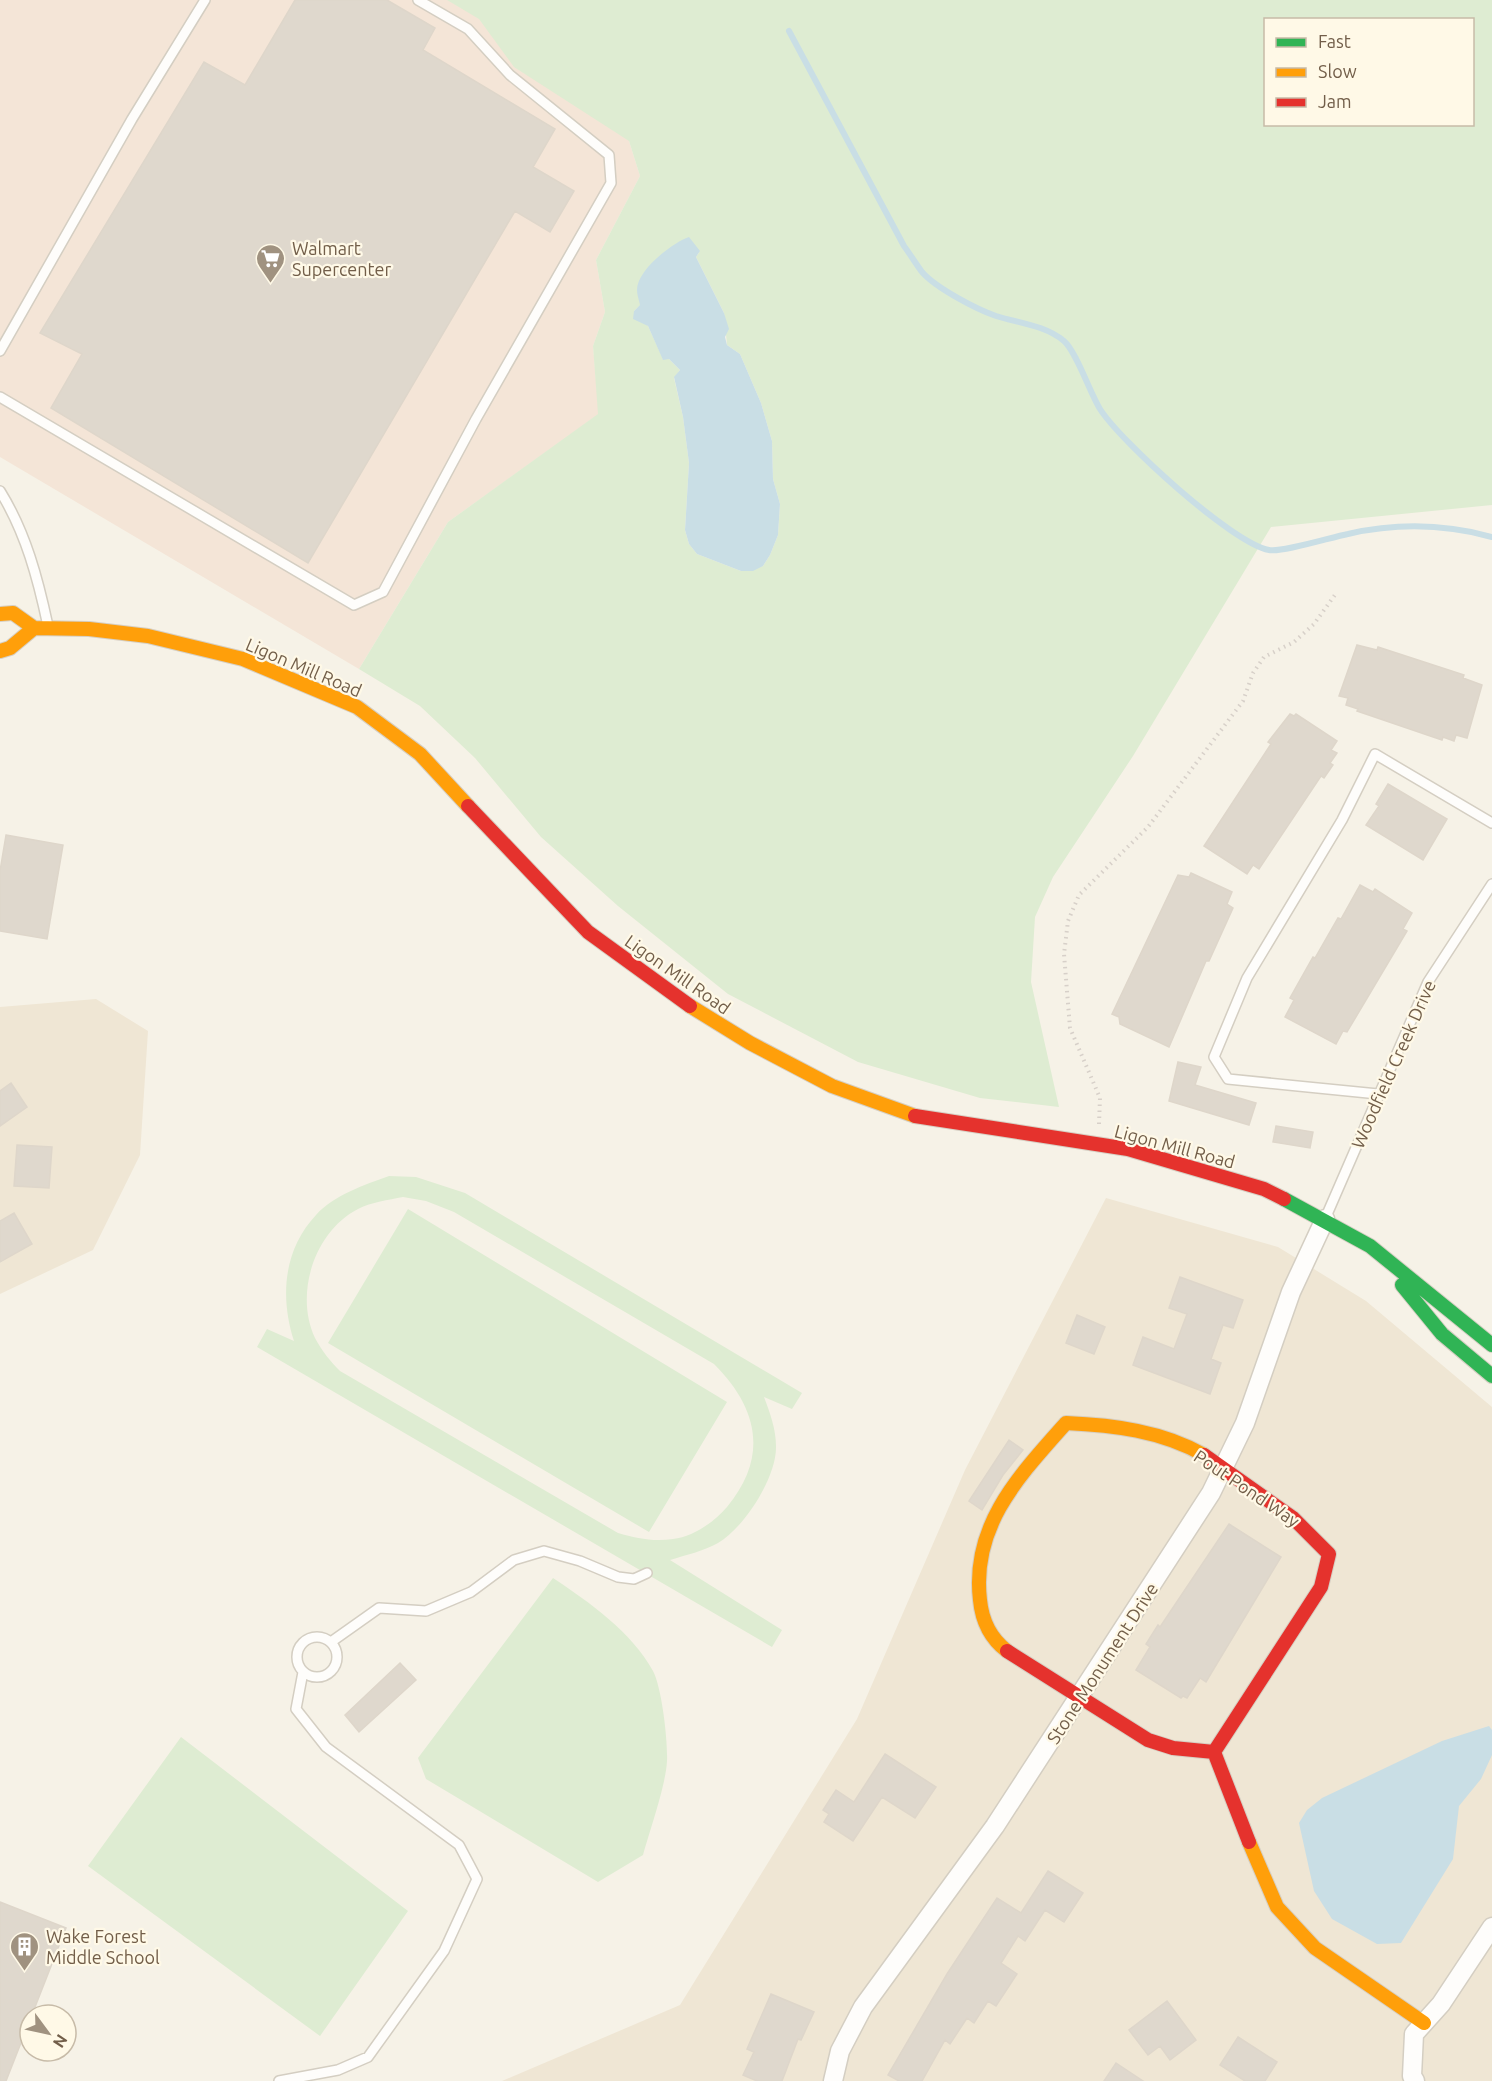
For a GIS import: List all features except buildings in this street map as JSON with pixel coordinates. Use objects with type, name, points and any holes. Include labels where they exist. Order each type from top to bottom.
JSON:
[{"type":"main road","points":[[0,614],[13,613],[42,628]]},
{"type":"main road","points":[[0,651],[10,648],[42,628]]},
{"type":"main road","name":"Ligon Mill Road","points":[[42,628],[89,629],[148,636],[199,646],[243,659],[357,707],[420,754],[510,853],[588,932],[672,995],[750,1043],[832,1086],[918,1117],[1128,1149],[1264,1190],[1325,1219],[1370,1246],[1492,1345]]},
{"type":"main road","name":"Ligon Mill Road","points":[[1370,1246],[1442,1334],[1492,1376]]},
{"type":"main road","name":"Pout Pond Way","points":[[1066,1423],[1094,1424],[1148,1434],[1196,1451],[1314,1534],[1329,1554],[1321,1587],[1214,1752],[1161,1746],[1128,1730],[1080,1696],[994,1641],[984,1621],[975,1570],[981,1544],[998,1509],[1021,1476],[1066,1423]]},
{"type":"main road","points":[[1214,1752],[1239,1819],[1277,1907],[1315,1948],[1424,2023]]},
{"type":"street","name":"Stone Monument Drive","points":[[832,2081],[840,2051],[863,2007],[995,1826],[1211,1493],[1245,1423],[1291,1292],[1325,1219]]},
{"type":"street","points":[[1415,2081],[1412,2076],[1414,2034],[1441,2004],[1492,1927]]},
{"type":"lane","points":[[0,351],[132,119],[205,0]]},
{"type":"lane","points":[[0,397],[354,605],[383,592],[476,420],[611,183],[609,155],[510,75],[468,29],[417,0]]},
{"type":"lane","points":[[0,491],[10,507],[37,572],[42,628]]},
{"type":"lane","points":[[1378,1094],[1228,1079],[1214,1057],[1247,978],[1342,820],[1375,753],[1492,822]]},
{"type":"lane","name":"Woodfield Creek Drive","points":[[1325,1219],[1428,982],[1492,884]]},
{"type":"lane","points":[[331,1642],[379,1608],[426,1611],[471,1593],[514,1560],[544,1551],[580,1561],[618,1577],[634,1579],[647,1573]]},
{"type":"lane","points":[[279,2081],[338,2070],[368,2057],[444,1952],[477,1879],[459,1845],[326,1747],[296,1709],[303,1672],[297,1659],[300,1646],[305,1641],[318,1637],[331,1642],[337,1655],[333,1668],[322,1676],[315,1677],[303,1672]]},
{"type":"path","points":[[1099,1125],[1100,1098],[1070,1028],[1064,954],[1068,921],[1079,895],[1148,827],[1243,701],[1253,673],[1264,657],[1294,642],[1314,624],[1337,592]]},
{"type":"shaded area","points":[[0,0],[693,0],[629,141],[640,176],[596,260],[605,312],[593,346],[599,414],[448,522],[359,669],[0,457]]},
{"type":"shaded area","points":[[96,999],[148,1031],[140,1155],[93,1250],[0,1294],[0,1007]]},
{"type":"shaded area","points":[[1106,1198],[1278,1247],[1366,1301],[1492,1407],[1492,2081],[502,2081],[680,2005],[857,1719],[965,1470]]},
{"type":"green space","points":[[447,0],[1492,0],[1492,505],[1271,527],[1133,756],[1053,877],[1035,917],[1031,982],[1059,1107],[980,1098],[858,1062],[728,994],[618,906],[541,837],[475,758],[420,706],[359,669],[448,522],[598,414],[593,346],[605,312],[596,260],[640,176],[629,141],[514,67],[479,19]],"holes":[[[700,251],[696,257],[724,313],[727,345],[740,354],[761,403],[772,441],[773,479],[780,504],[778,535],[763,566],[741,571],[697,554],[689,544],[685,530],[689,463],[683,417],[674,378],[680,370],[669,359],[663,359],[648,326],[634,311]]]},
{"type":"green space","points":[[389,1176],[416,1177],[465,1193],[802,1393],[792,1409],[764,1397],[775,1433],[775,1458],[765,1486],[748,1514],[728,1536],[718,1543],[701,1551],[670,1560],[782,1630],[772,1647],[257,1347],[267,1329],[294,1341],[287,1308],[287,1275],[297,1243],[305,1229],[331,1202],[350,1191]],"holes":[[[403,1197],[426,1201],[454,1212],[714,1364],[740,1398],[749,1415],[753,1433],[753,1451],[749,1469],[740,1488],[722,1513],[703,1528],[681,1538],[652,1540],[618,1533],[336,1367],[315,1338],[309,1320],[308,1283],[312,1265],[320,1248],[330,1232],[358,1209]]]},
{"type":"green space","points":[[408,1209],[727,1402],[649,1532],[328,1343]]},
{"type":"green space","points":[[553,1578],[609,1619],[634,1643],[653,1671],[664,1715],[666,1771],[643,1855],[598,1882],[426,1779],[418,1758]]},
{"type":"green space","points":[[181,1737],[408,1911],[320,2036],[88,1866]]},
{"type":"water","points":[[689,237],[700,251],[696,257],[724,313],[729,329],[725,337],[727,345],[740,354],[761,403],[772,441],[773,479],[780,504],[778,535],[763,566],[753,571],[741,571],[697,554],[689,544],[685,530],[689,463],[683,417],[674,377],[680,370],[669,359],[663,360],[648,326],[633,319],[634,311],[640,305],[637,290],[643,274],[665,251]]},
{"type":"water","points":[[1489,1726],[1492,1730],[1492,1755],[1481,1779],[1459,1806],[1453,1859],[1401,1943],[1377,1944],[1332,1919],[1314,1891],[1299,1823],[1307,1810],[1322,1798],[1442,1741]]},
{"type":"waterway","points":[[789,31],[904,246],[922,272],[946,291],[978,308],[996,316],[1048,331],[1064,341],[1069,346],[1100,409],[1112,424],[1178,489],[1230,530],[1269,550],[1295,547],[1366,530],[1384,528],[1438,527],[1492,537]]},
{"type":"traffic: fast","points":[[1284,1199],[1370,1246],[1492,1345]]},
{"type":"traffic: fast","points":[[1402,1285],[1442,1334],[1492,1376]]},
{"type":"traffic: slow","points":[[0,614],[13,613],[34,628],[89,629],[148,636],[243,659],[357,707],[420,754],[468,806]]},
{"type":"traffic: slow","points":[[0,651],[10,648],[34,628]]},
{"type":"traffic: slow","points":[[690,1006],[750,1043],[832,1086],[915,1116]]},
{"type":"traffic: slow","points":[[1007,1651],[992,1635],[983,1615],[979,1573],[983,1548],[1002,1503],[1016,1482],[1066,1423],[1101,1425],[1137,1431],[1171,1440],[1204,1455]]},
{"type":"traffic: slow","points":[[1249,1842],[1277,1907],[1315,1948],[1424,2023]]},
{"type":"traffic: jam","points":[[468,806],[588,932],[690,1006]]},
{"type":"traffic: jam","points":[[915,1116],[1128,1149],[1264,1189],[1284,1199]]},
{"type":"traffic: jam","points":[[1204,1455],[1293,1518],[1329,1554],[1321,1587],[1214,1752]]},
{"type":"traffic: jam","points":[[1007,1651],[1148,1740],[1173,1748],[1214,1752],[1249,1842]]},
{"type":"place","name":"Walmart Supercenter","points":[[271,284]]},
{"type":"place","name":"Wake Forest Middle School","points":[[25,1972]]}]
